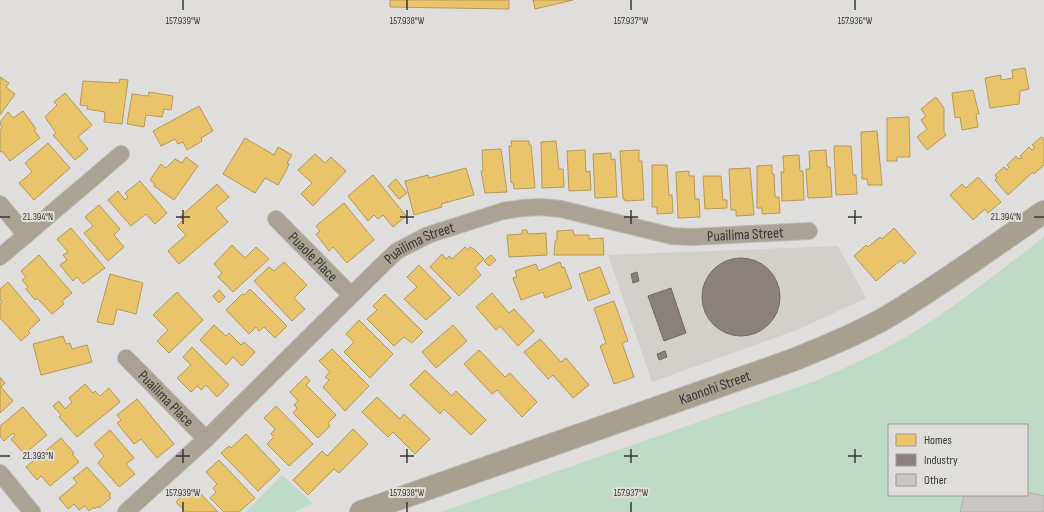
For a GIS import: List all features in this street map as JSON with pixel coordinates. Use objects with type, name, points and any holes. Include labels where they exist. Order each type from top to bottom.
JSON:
[{"type":"street","points":[[0,257],[121,154]]},
{"type":"street","points":[[0,204],[26,235]]},
{"type":"street","name":"Puailima Street","points":[[126,512],[206,439],[392,256],[414,241],[428,235],[503,211],[541,207],[561,209],[672,236],[692,237],[809,231]]},
{"type":"street","name":"Kaonohi Street","points":[[361,512],[786,363],[824,348],[886,317],[916,299],[1044,212]]},
{"type":"street","name":"Puaole Place","points":[[276,219],[351,295]]},
{"type":"street","name":"Puailima Place","points":[[126,358],[206,439]]},
{"type":"street","points":[[0,473],[32,512]]},
{"type":"shaded area","points":[[838,246],[866,298],[797,330],[652,382],[608,255]]},
{"type":"green space","points":[[1044,237],[1044,512],[441,512],[818,380],[904,338],[933,320]]},
{"type":"green space","points":[[282,475],[313,503],[295,512],[245,512]]},
{"type":"building: Homes","points":[[390,0],[509,0],[509,9],[390,7]]},
{"type":"building: Homes","points":[[533,0],[573,0],[535,9]]},
{"type":"building: Homes","points":[[1025,68],[1029,89],[1020,91],[1019,104],[990,108],[985,78],[1001,75],[1001,80],[1013,78],[1012,70]]},
{"type":"building: Homes","points":[[0,77],[9,83],[6,87],[15,94],[0,115]]},
{"type":"building: Homes","points":[[120,79],[128,80],[122,124],[104,122],[105,112],[87,109],[88,106],[80,105],[83,81],[119,83]]},
{"type":"building: Homes","points":[[973,90],[979,114],[976,114],[978,127],[962,130],[960,117],[955,118],[952,93]]},
{"type":"building: Homes","points":[[149,92],[173,96],[171,110],[164,109],[162,117],[146,115],[144,127],[127,124],[132,94],[148,96]]},
{"type":"building: Homes","points":[[65,93],[92,125],[78,137],[88,149],[75,160],[53,135],[56,133],[45,117],[57,105],[54,102]]},
{"type":"building: Homes","points":[[936,97],[944,108],[944,132],[946,135],[927,150],[917,137],[927,129],[921,120],[926,116],[921,109]]},
{"type":"building: Homes","points":[[199,106],[213,131],[201,138],[202,141],[187,150],[183,142],[178,144],[175,139],[161,146],[153,131]]},
{"type":"building: Homes","points":[[23,111],[36,129],[34,130],[40,138],[10,161],[2,151],[0,152],[0,130],[2,128],[0,122],[8,112],[13,118]]},
{"type":"building: Homes","points":[[909,117],[910,157],[897,157],[897,161],[887,161],[887,118]]},
{"type":"building: Homes","points":[[877,131],[882,185],[868,185],[867,179],[862,179],[861,132]]},
{"type":"building: Homes","points":[[1041,137],[1044,139],[1044,165],[1034,174],[1033,172],[1008,195],[995,180],[997,178],[995,175],[1004,167],[1007,170],[1009,167],[1007,165],[1016,156],[1018,159],[1022,158],[1020,156],[1029,147],[1032,150],[1035,147],[1032,145]]},
{"type":"building: Homes","points":[[245,138],[274,155],[278,147],[292,155],[287,163],[289,164],[286,171],[278,185],[265,178],[255,193],[223,174]]},
{"type":"building: Homes","points":[[511,141],[529,141],[529,145],[531,145],[535,188],[514,189],[513,182],[511,183],[509,146],[512,146]]},
{"type":"building: Homes","points":[[556,141],[559,169],[563,169],[564,187],[542,188],[541,142]]},
{"type":"building: Homes","points":[[48,143],[70,168],[34,200],[19,183],[32,172],[25,163]]},
{"type":"building: Homes","points":[[834,146],[851,146],[853,175],[856,175],[857,194],[836,195]]},
{"type":"building: Homes","points":[[501,149],[507,192],[485,193],[481,171],[483,171],[482,150]]},
{"type":"building: Homes","points":[[585,150],[586,172],[590,171],[591,190],[569,191],[567,151]]},
{"type":"building: Homes","points":[[639,150],[639,161],[642,161],[644,200],[625,201],[625,199],[623,199],[620,151]]},
{"type":"building: Homes","points":[[826,150],[827,167],[830,167],[832,197],[808,198],[806,169],[810,169],[809,151]]},
{"type":"building: Homes","points":[[611,153],[611,160],[615,159],[617,197],[595,198],[593,154]]},
{"type":"building: Homes","points":[[315,154],[325,163],[331,157],[346,171],[313,206],[301,194],[312,183],[298,170]]},
{"type":"building: Homes","points":[[799,155],[800,171],[803,171],[804,200],[782,201],[781,172],[784,172],[783,156]]},
{"type":"building: Homes","points":[[186,157],[198,166],[174,200],[154,186],[155,184],[150,180],[161,164],[166,168],[175,159],[182,163]]},
{"type":"building: Homes","points":[[652,165],[667,165],[669,195],[672,195],[673,213],[657,214],[657,207],[652,207]]},
{"type":"building: Homes","points":[[772,165],[775,197],[779,197],[780,213],[762,214],[762,208],[757,208],[757,166]]},
{"type":"building: Homes","points":[[466,168],[474,195],[441,204],[442,207],[414,215],[405,181],[428,175],[429,178]]},
{"type":"building: Homes","points":[[750,168],[754,215],[736,216],[736,210],[731,210],[729,169]]},
{"type":"building: Homes","points":[[689,171],[689,176],[694,176],[695,199],[699,199],[700,217],[678,218],[676,172]]},
{"type":"building: Homes","points":[[373,175],[406,216],[393,227],[383,215],[378,219],[374,215],[368,221],[348,196]]},
{"type":"building: Homes","points":[[703,176],[721,176],[723,200],[727,200],[727,208],[705,209]]},
{"type":"building: Homes","points":[[978,177],[1001,202],[988,213],[985,209],[973,220],[950,195],[962,184],[966,188]]},
{"type":"building: Homes","points":[[396,179],[407,193],[399,199],[388,186]]},
{"type":"building: Homes","points":[[140,181],[167,213],[155,224],[146,214],[131,226],[108,200],[118,191],[125,200],[128,197],[125,193]]},
{"type":"building: Homes","points":[[217,184],[229,197],[216,208],[228,222],[179,264],[168,251],[186,235],[177,226],[183,220],[180,217]]},
{"type":"building: Homes","points":[[344,203],[374,240],[347,263],[333,247],[329,251],[316,234],[320,231],[316,226]]},
{"type":"building: Homes","points":[[99,205],[120,229],[114,235],[124,247],[108,261],[84,233],[93,226],[85,217]]},
{"type":"building: Homes","points":[[71,228],[105,268],[83,284],[77,277],[73,281],[60,265],[67,260],[63,255],[68,252],[57,239]]},
{"type":"building: Homes","points":[[894,228],[916,253],[904,264],[901,260],[876,281],[854,256],[866,245],[868,247],[880,237],[882,239]]},
{"type":"building: Homes","points":[[522,230],[527,230],[528,234],[546,233],[547,255],[509,257],[507,235],[522,234]]},
{"type":"building: Homes","points":[[573,230],[574,235],[589,235],[589,239],[603,238],[604,255],[554,255],[557,231]]},
{"type":"building: Homes","points":[[232,245],[245,258],[256,247],[269,259],[233,292],[218,277],[222,273],[214,264]]},
{"type":"building: Homes","points":[[465,247],[468,250],[470,247],[474,249],[484,259],[475,268],[481,275],[459,296],[430,267],[442,254],[446,259],[449,256],[452,259]]},
{"type":"building: Homes","points":[[39,255],[72,293],[62,301],[64,304],[52,314],[37,298],[35,300],[26,289],[28,287],[22,280],[26,277],[21,271]]},
{"type":"building: Homes","points":[[491,255],[496,260],[489,266],[484,261]]},
{"type":"building: Homes","points":[[284,262],[307,285],[294,298],[305,309],[292,321],[254,281],[269,267],[274,271]]},
{"type":"building: Homes","points":[[560,262],[562,268],[564,267],[572,288],[545,298],[543,292],[521,300],[513,278],[517,277],[515,271],[536,264],[538,270],[540,270]]},
{"type":"building: Homes","points":[[419,265],[451,298],[426,320],[404,299],[417,287],[407,277]]},
{"type":"building: Homes","points":[[600,267],[610,293],[588,301],[579,274]]},
{"type":"building: Homes","points":[[110,274],[143,283],[136,314],[117,309],[113,325],[97,322]]},
{"type":"building: Homes","points":[[8,282],[40,320],[28,331],[30,333],[21,341],[0,318],[0,304],[2,302],[0,300],[0,289]]},
{"type":"building: Homes","points":[[250,289],[287,326],[275,338],[264,327],[259,331],[256,327],[249,334],[226,310],[242,294],[244,295]]},
{"type":"building: Homes","points":[[219,290],[225,297],[219,303],[213,296]]},
{"type":"building: Homes","points":[[177,292],[203,320],[169,353],[157,341],[168,330],[153,315]]},
{"type":"building: Homes","points":[[492,293],[509,313],[514,309],[534,331],[518,346],[500,326],[496,330],[476,307]]},
{"type":"building: Homes","points":[[385,294],[423,332],[412,343],[404,337],[394,346],[367,319],[377,310],[373,306]]},
{"type":"building: Homes","points":[[614,301],[628,341],[622,343],[634,377],[614,384],[600,346],[606,343],[594,308]]},
{"type":"building: Homes","points":[[359,320],[393,354],[370,378],[344,352],[354,342],[346,334]]},
{"type":"building: Homes","points":[[214,325],[226,336],[229,333],[241,345],[244,342],[255,352],[242,366],[233,357],[226,365],[200,340]]},
{"type":"building: Homes","points":[[453,325],[467,341],[436,368],[422,352]]},
{"type":"building: Homes","points":[[63,336],[66,344],[70,343],[72,349],[87,345],[92,362],[41,375],[33,344]]},
{"type":"building: Homes","points":[[540,339],[561,362],[566,358],[589,385],[573,398],[553,375],[548,379],[524,352]]},
{"type":"building: Homes","points":[[192,347],[229,385],[217,397],[206,385],[201,390],[198,386],[191,392],[177,378],[191,365],[183,357]]},
{"type":"building: Homes","points":[[332,349],[369,386],[345,411],[323,387],[329,380],[325,377],[330,372],[319,361]]},
{"type":"building: Homes","points":[[479,350],[505,377],[510,373],[537,402],[522,417],[497,390],[492,394],[464,364]]},
{"type":"building: Homes","points":[[425,370],[452,396],[456,391],[486,420],[471,435],[444,409],[440,414],[410,385]]},
{"type":"building: Homes","points":[[306,376],[310,381],[306,385],[336,415],[328,423],[330,426],[318,438],[293,413],[297,408],[294,405],[298,401],[290,392]]},
{"type":"building: Homes","points":[[0,377],[5,383],[1,387],[13,401],[0,413]]},
{"type":"building: Homes","points":[[85,384],[93,393],[95,391],[100,396],[109,388],[120,402],[77,437],[59,417],[61,415],[53,406],[59,401],[65,409],[72,402],[69,398]]},
{"type":"building: Homes","points":[[377,397],[400,419],[404,414],[430,439],[415,454],[393,432],[388,437],[362,412]]},
{"type":"building: Homes","points":[[137,399],[174,444],[157,458],[141,439],[134,444],[117,423],[121,420],[117,415]]},
{"type":"building: Homes","points":[[276,406],[313,444],[289,466],[267,444],[274,437],[271,434],[275,429],[264,418]]},
{"type":"building: Homes","points":[[23,407],[47,435],[24,454],[11,439],[15,436],[13,433],[4,441],[0,436],[0,426]]},
{"type":"building: Homes","points":[[353,429],[368,444],[339,473],[334,469],[308,495],[293,480],[322,451],[327,456]]},
{"type":"building: Homes","points":[[110,430],[134,458],[126,464],[135,474],[119,487],[98,463],[104,456],[94,444]]},
{"type":"building: Homes","points":[[246,434],[280,470],[258,491],[221,453],[229,446],[231,448]]},
{"type":"building: Homes","points":[[61,438],[74,453],[72,454],[79,462],[50,486],[41,476],[37,480],[26,467]]},
{"type":"building: Homes","points":[[219,460],[255,498],[239,512],[224,512],[210,498],[216,492],[213,488],[217,484],[206,472]]},
{"type":"building: Homes","points":[[87,467],[111,494],[109,496],[111,498],[99,508],[98,506],[95,509],[94,507],[89,511],[85,506],[79,510],[74,504],[68,509],[59,498],[77,483],[73,478]]},
{"type":"building: Homes","points":[[188,489],[193,494],[197,490],[218,512],[186,512],[176,502]]},
{"type":"building: Industry","points":[[741,258],[756,261],[769,269],[777,282],[780,297],[777,312],[769,325],[756,333],[741,336],[726,333],[713,325],[705,312],[702,297],[705,282],[713,269],[726,261]]},
{"type":"building: Industry","points":[[637,272],[639,281],[633,283],[631,274]]},
{"type":"building: Industry","points":[[671,288],[686,333],[664,341],[648,296]]},
{"type":"building: Industry","points":[[665,351],[667,357],[659,360],[657,354]]},
{"type":"building: Other","points":[[1028,492],[1044,496],[1044,512],[960,512],[964,496],[1028,496]]}]
